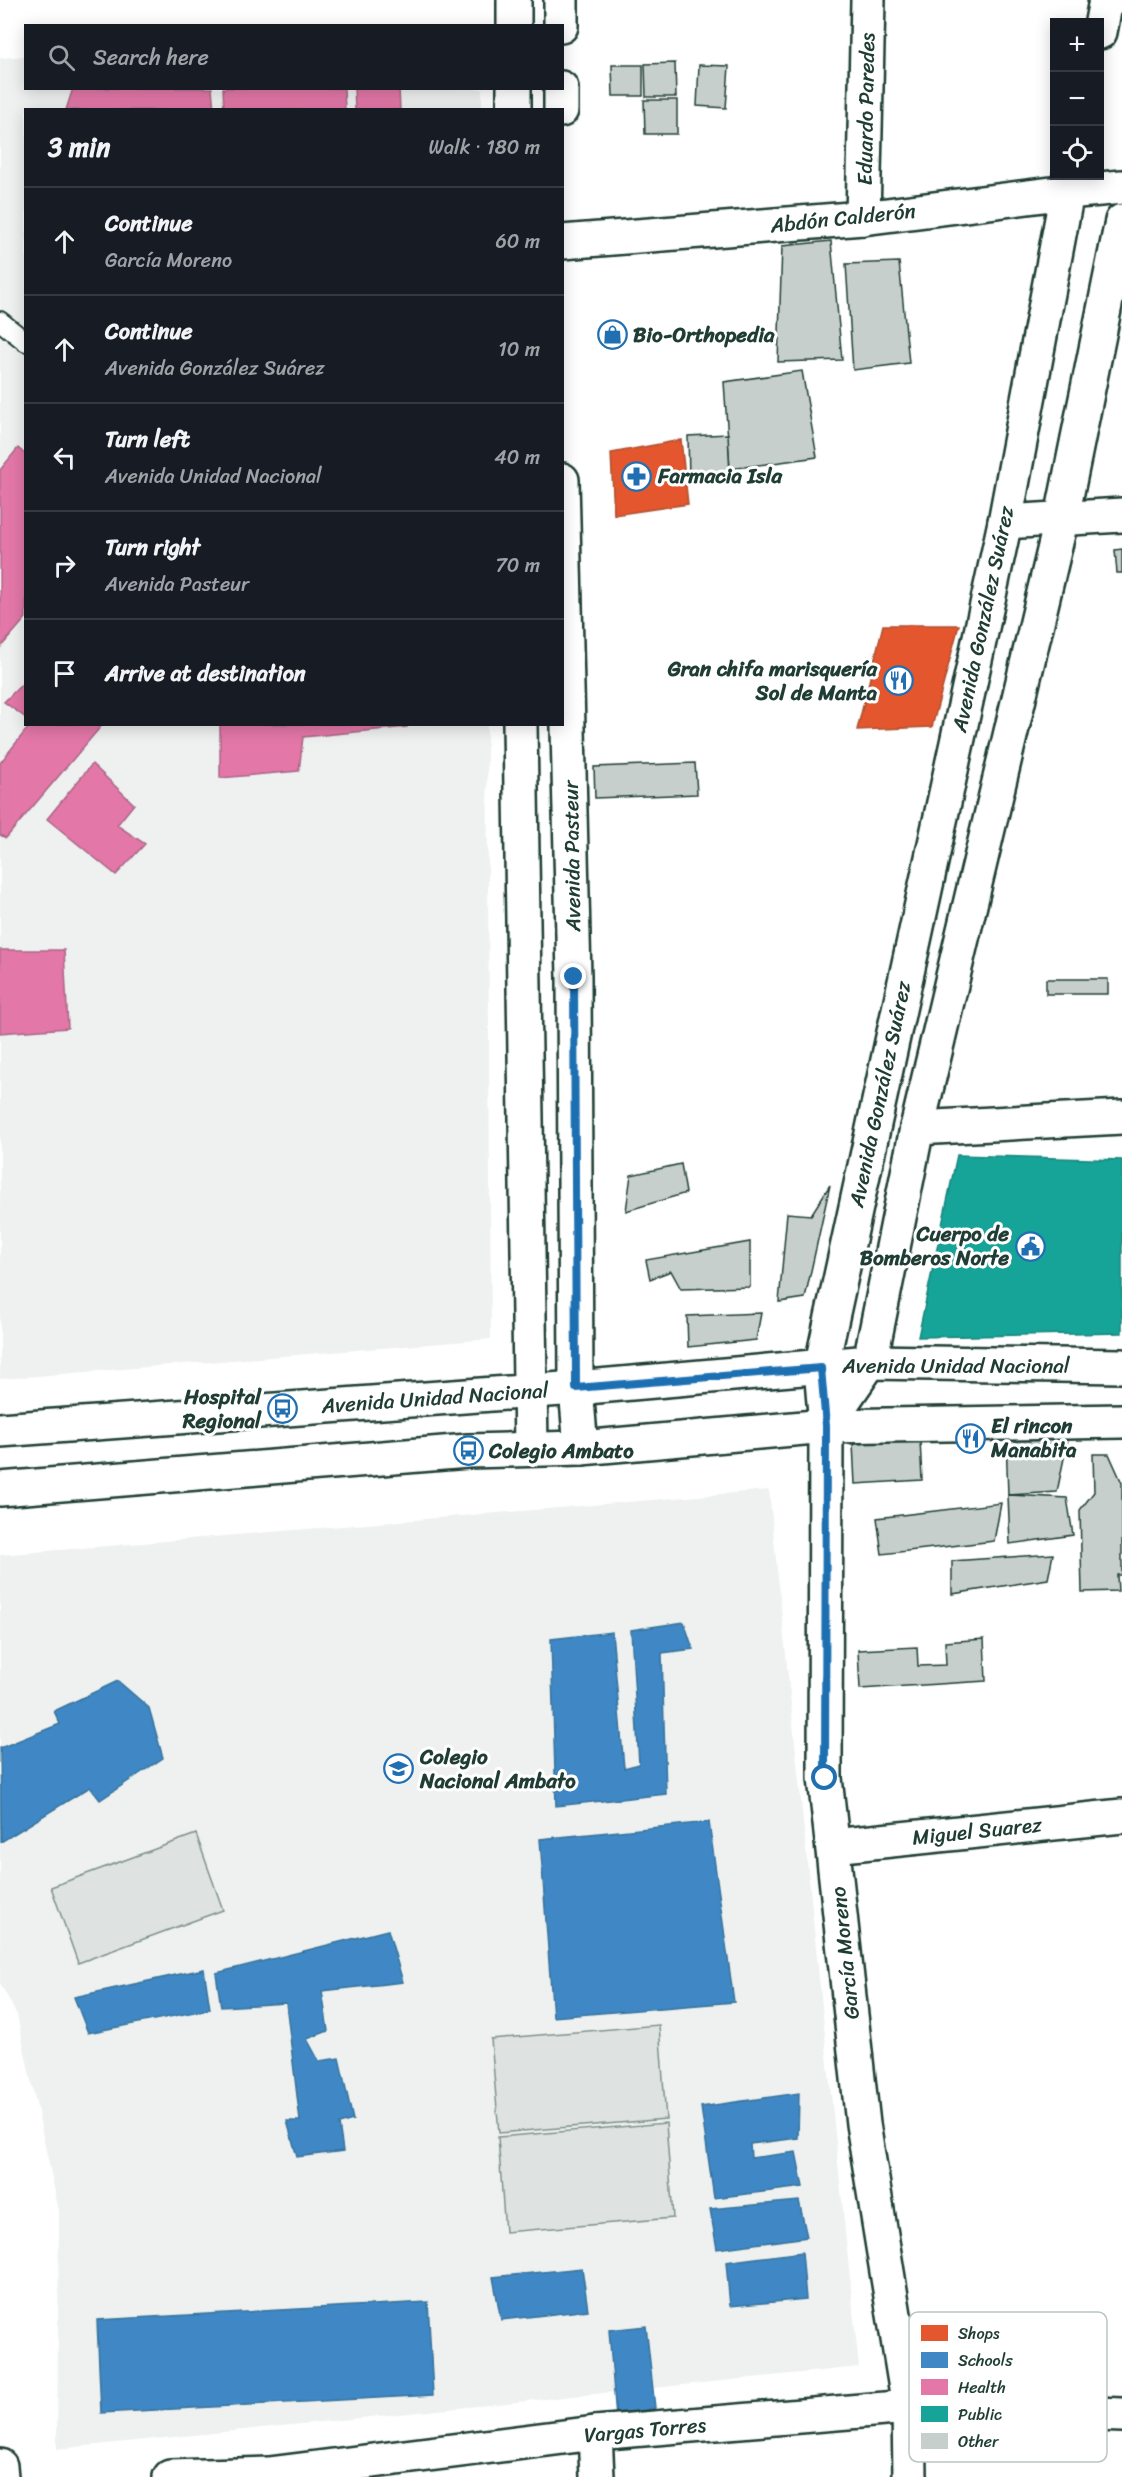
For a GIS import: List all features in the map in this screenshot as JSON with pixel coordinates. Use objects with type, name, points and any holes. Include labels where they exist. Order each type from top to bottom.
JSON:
[{"type":"street","points":[[514,0],[514,24]]},
{"type":"street","points":[[561,0],[561,24]]},
{"type":"street","name":"Eduardo Paredes","points":[[863,218],[868,0]]},
{"type":"street","points":[[1103,18],[1106,0]]},
{"type":"street","points":[[514,90],[514,108]]},
{"type":"street","points":[[561,90],[561,108]]},
{"type":"street","name":"Abdón Calderón","points":[[564,242],[863,218],[1069,184],[1122,187]]},
{"type":"street","name":"Avenida González Suárez","points":[[826,1426],[821,1368],[1005,522],[1069,184]]},
{"type":"street","name":"Avenida González Suárez","points":[[826,1426],[870,1362],[917,1128],[1062,517],[1122,221]]},
{"type":"street","points":[[1005,522],[1122,515]]},
{"type":"street","name":"Avenida Pasteur","points":[[564,563],[574,977],[576,1388],[580,1449]]},
{"type":"street","points":[[520,726],[531,1448]]},
{"type":"street","points":[[917,1128],[1122,1117]]},
{"type":"street","name":"Avenida Unidad Nacional","points":[[0,1430],[576,1388],[870,1362],[1122,1366]]},
{"type":"street","points":[[0,1489],[456,1452],[531,1448],[580,1449],[826,1426],[1122,1420]]},
{"type":"street","name":"García Moreno","points":[[826,1426],[825,1778],[863,2124],[909,2407]]},
{"type":"street","name":"Miguel Suarez","points":[[833,1846],[1122,1816]]},
{"type":"street","name":"Vargas Torres","points":[[170,2477],[269,2476],[595,2433],[909,2407]]},
{"type":"street","name":"Vargas Torres","points":[[1107,2414],[1122,2415]]},
{"type":"street","points":[[595,2433],[597,2477]]},
{"type":"street","name":"García Moreno","points":[[910,2462],[910,2477]]},
{"type":"street","points":[[0,2466],[1,2477]]},
{"type":"lane","points":[[0,321],[24,340]]},
{"type":"shaded area","points":[[24,56],[24,90],[482,90],[482,108],[24,108],[24,726],[487,726],[491,1339],[0,1379],[0,58]]},
{"type":"shaded area","name":"Colegio Nacional Ambato","points":[[769,1490],[859,2367],[57,2449],[59,2211],[17,2015],[0,1983],[0,1555]]},
{"type":"shaded area","points":[[196,1834],[223,1910],[78,1963],[51,1887]]},
{"type":"shaded area","points":[[659,2025],[666,2119],[499,2133],[491,2039]]},
{"type":"shaded area","points":[[666,2123],[673,2218],[505,2232],[498,2137]]},
{"type":"building: Shops","points":[[681,440],[688,504],[614,515],[611,453]]},
{"type":"building: Shops","points":[[883,625],[959,625],[932,727],[857,730]]},
{"type":"building: Schools","points":[[684,1622],[693,1649],[662,1653],[666,1794],[556,1806],[551,1639],[612,1632],[624,1768],[639,1764],[631,1630]]},
{"type":"building: Schools","points":[[118,1681],[149,1708],[163,1758],[100,1800],[90,1787],[1,1842],[0,1748],[60,1724],[54,1711]]},
{"type":"building: Schools","points":[[709,1822],[734,2002],[553,2017],[540,1839]]},
{"type":"building: Schools","points":[[388,1930],[403,1982],[322,1991],[328,2031],[307,2039],[319,2061],[339,2058],[353,2120],[339,2124],[343,2151],[297,2157],[287,2121],[300,2121],[286,2003],[221,2007],[216,1973]]},
{"type":"building: Schools","points":[[204,1969],[210,2009],[88,2033],[74,1997]]},
{"type":"building: Schools","points":[[799,2093],[798,2138],[750,2144],[751,2158],[796,2152],[803,2187],[714,2198],[701,2107]]},
{"type":"building: Schools","points":[[799,2201],[807,2237],[717,2249],[710,2209]]},
{"type":"building: Schools","points":[[802,2252],[806,2299],[730,2306],[726,2262]]},
{"type":"building: Schools","points":[[582,2268],[588,2310],[501,2320],[493,2277]]},
{"type":"building: Schools","points":[[428,2302],[433,2395],[101,2413],[97,2320]]},
{"type":"building: Schools","points":[[646,2326],[655,2408],[616,2418],[609,2330]]},
{"type":"building: Health","points":[[72,90],[212,90],[214,108],[67,108]]},
{"type":"building: Health","points":[[223,90],[344,90],[345,108],[224,108]]},
{"type":"building: Health","points":[[354,90],[399,90],[400,108],[355,108]]},
{"type":"building: Health","points":[[18,448],[24,453],[24,620],[0,648],[0,470]]},
{"type":"building: Health","points":[[24,682],[24,717],[4,702]]},
{"type":"building: Health","points":[[29,726],[101,726],[6,838],[0,835],[0,763]]},
{"type":"building: Health","points":[[220,726],[407,726],[303,737],[299,771],[220,778]]},
{"type":"building: Health","points":[[92,764],[134,804],[117,825],[145,844],[116,875],[47,819]]},
{"type":"building: Health","points":[[0,950],[64,950],[68,1028],[0,1033]]},
{"type":"building: Public","name":"Cuerpo de Bomberos Norte","points":[[957,1155],[1122,1160],[1122,1333],[918,1337]]},
{"type":"building: Other","points":[[675,63],[676,97],[646,97],[645,64]]},
{"type":"building: Other","points":[[612,65],[643,65],[643,96],[613,96]]},
{"type":"building: Other","points":[[699,65],[729,66],[726,108],[697,106]]},
{"type":"building: Other","points":[[644,100],[677,100],[677,134],[645,134]]},
{"type":"building: Other","points":[[831,241],[842,360],[778,362],[782,246]]},
{"type":"building: Other","points":[[899,262],[909,363],[853,370],[846,264]]},
{"type":"building: Other","points":[[802,371],[817,457],[730,469],[724,382]]},
{"type":"building: Other","points":[[728,434],[730,475],[689,476],[688,436]]},
{"type":"building: Other","points":[[1122,549],[1122,573],[1117,573],[1115,550]]},
{"type":"building: Other","points":[[695,763],[697,794],[595,798],[594,767]]},
{"type":"building: Other","points":[[1046,979],[1108,979],[1108,994],[1046,994]]},
{"type":"building: Other","points":[[681,1164],[686,1193],[626,1211],[631,1175]]},
{"type":"building: Other","points":[[830,1185],[805,1298],[779,1302],[787,1213],[811,1215]]},
{"type":"building: Other","points":[[750,1242],[750,1287],[681,1289],[671,1271],[650,1279],[646,1260]]},
{"type":"building: Other","points":[[761,1313],[756,1340],[688,1347],[687,1316]]},
{"type":"building: Other","points":[[1069,1434],[1057,1492],[1008,1495],[1006,1439]]},
{"type":"building: Other","points":[[920,1440],[922,1480],[855,1484],[853,1444]]},
{"type":"building: Other","points":[[1093,1454],[1109,1454],[1122,1483],[1122,1575],[1117,1575],[1118,1591],[1082,1592],[1080,1510],[1094,1492]]},
{"type":"building: Other","points":[[1008,1495],[1067,1498],[1073,1535],[1010,1544]]},
{"type":"building: Other","points":[[1001,1503],[994,1541],[882,1554],[877,1518]]},
{"type":"building: Other","points":[[1053,1554],[1048,1579],[952,1594],[952,1561]]},
{"type":"building: Other","points":[[984,1639],[986,1681],[860,1689],[858,1650],[917,1647],[918,1666],[946,1665],[945,1642]]},
{"type":"place","name":"Bio-Orthopedia","points":[[612,335]]},
{"type":"place","name":"Farmacia Isla","points":[[637,476]]},
{"type":"place","name":"Gran chifa marisquería Sol de Manta","points":[[898,681]]},
{"type":"place","name":"Cuerpo de Bomberos Norte","points":[[1030,1246]]},
{"type":"place","name":"Hospital Regional","points":[[282,1409]]},
{"type":"place","name":"El rincon Manabita","points":[[970,1438]]},
{"type":"place","name":"Colegio Ambato","points":[[468,1451]]},
{"type":"place","name":"Colegio Nacional Ambato","points":[[399,1769]]},
{"type":"route","points":[[574,977],[576,1388],[821,1368],[826,1426],[825,1778]]}]
